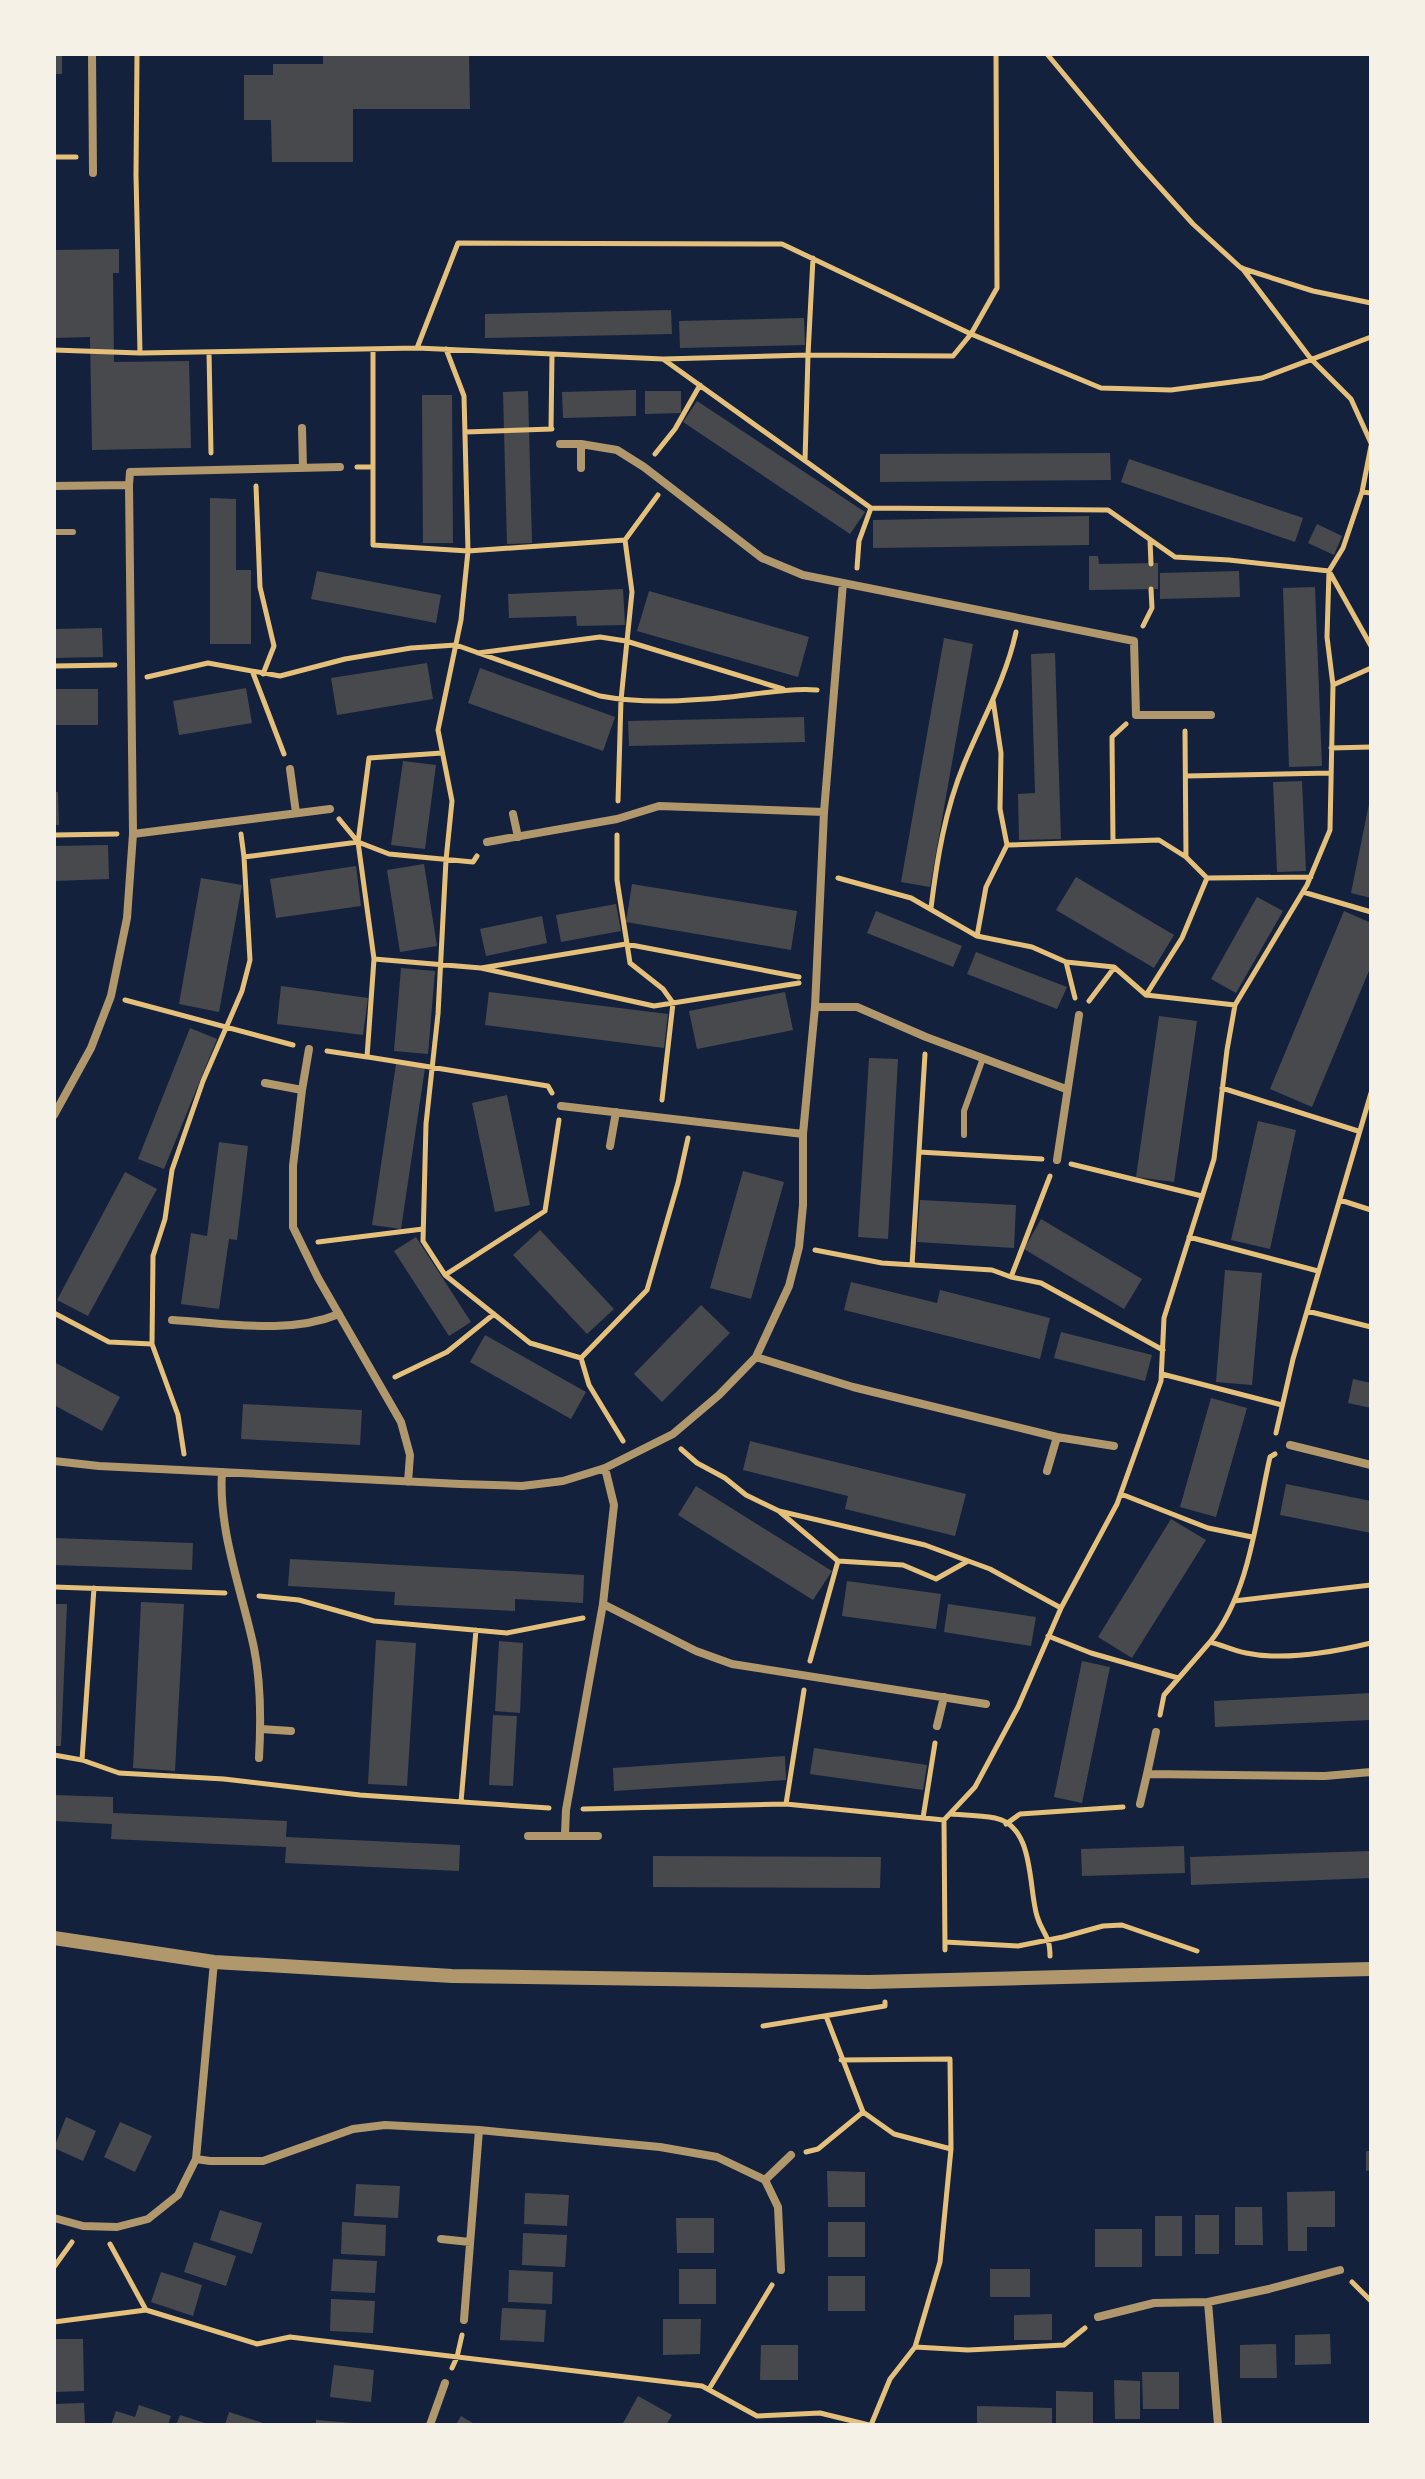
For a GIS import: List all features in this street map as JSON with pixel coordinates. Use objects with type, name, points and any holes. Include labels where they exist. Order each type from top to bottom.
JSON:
[{"type":"street","points":[[92,54],[93,173]]},
{"type":"street","points":[[302,428],[303,468]]},
{"type":"street","points":[[560,444],[617,450],[644,467],[762,558],[803,575],[1134,641],[1136,715],[1211,715]]},
{"type":"street","points":[[581,444],[581,468]]},
{"type":"street","points":[[56,1109],[91,1048],[111,996],[127,918],[133,834],[130,472],[340,467]]},
{"type":"street","points":[[54,486],[129,485]]},
{"type":"street","points":[[54,1461],[408,1482],[522,1486],[563,1481],[605,1468],[673,1434],[719,1395],[756,1357],[789,1286],[799,1247],[803,1205],[803,1134],[815,1007],[824,812],[843,583]]},
{"type":"street","points":[[290,769],[296,813]]},
{"type":"street","points":[[487,842],[617,819],[659,806],[824,812]]},
{"type":"street","points":[[133,834],[330,809]]},
{"type":"street","points":[[513,814],[518,837]]},
{"type":"street","points":[[815,1007],[857,1007],[926,1037],[1066,1089]]},
{"type":"street","points":[[1057,1160],[1079,1015]]},
{"type":"street","points":[[309,1049],[293,1166],[293,1227],[401,1422],[410,1455],[408,1482]]},
{"type":"street","points":[[265,1083],[302,1090]]},
{"type":"street","points":[[561,1106],[803,1134]]},
{"type":"street","points":[[610,1146],[616,1112]]},
{"type":"street","points":[[172,1320],[287,1326],[319,1322],[339,1314]]},
{"type":"street","points":[[756,1357],[853,1387],[1057,1437],[1114,1446]]},
{"type":"street","points":[[1047,1471],[1057,1437]]},
{"type":"street","points":[[1290,1445],[1371,1465]]},
{"type":"street","points":[[565,1834],[566,1810],[603,1604],[614,1505],[605,1468]]},
{"type":"street","points":[[222,1472],[224,1517],[255,1651],[261,1729],[259,1758]]},
{"type":"street","points":[[603,1604],[696,1651],[732,1664],[986,1704]]},
{"type":"street","points":[[937,1726],[944,1697]]},
{"type":"street","points":[[261,1729],[291,1731]]},
{"type":"street","points":[[1140,1804],[1156,1732]]},
{"type":"street","points":[[1147,1774],[1325,1776],[1371,1772]]},
{"type":"street","points":[[528,1836],[598,1836]]},
{"type":"street","points":[[54,1938],[214,1962],[452,1976],[885,1981],[1367,1971]]},
{"type":"street","points":[[54,2218],[83,2226],[117,2227],[148,2219],[178,2195],[196,2159],[214,1962]]},
{"type":"street","points":[[196,2159],[263,2161],[353,2129],[385,2125],[479,2130],[674,2149],[717,2157],[765,2180],[778,2207],[781,2270]]},
{"type":"street","points":[[464,2320],[479,2130]]},
{"type":"street","points":[[765,2180],[791,2155]]},
{"type":"street","points":[[441,2239],[470,2242]]},
{"type":"street","points":[[1098,2317],[1154,2303],[1208,2302],[1340,2270]]},
{"type":"street","points":[[1208,2302],[1218,2425]]},
{"type":"street","points":[[430,2425],[445,2383]]},
{"type":"lane","points":[[54,532],[73,532]]},
{"type":"lane","points":[[964,1135],[964,1111],[983,1058]]},
{"type":"path","points":[[137,54],[140,353]]},
{"type":"path","points":[[54,350],[140,353],[417,348],[663,359],[808,355],[953,356],[971,334],[997,288],[996,54]]},
{"type":"path","points":[[1047,54],[1146,173],[1193,224],[1241,268],[1311,359],[1351,399],[1371,444],[1362,492],[1343,548],[1329,571],[1327,637],[1333,685],[1330,830],[1303,892],[1235,1005],[1214,1159],[1164,1318],[1162,1374],[1121,1494],[1061,1608],[1018,1707],[975,1787],[944,1820],[945,1946],[1018,1946],[1103,1926],[1122,1925],[1202,1953],[1212,1973]]},
{"type":"path","points":[[417,348],[458,243],[782,244],[971,334],[1101,388],[1171,390],[1262,378],[1371,337]]},
{"type":"path","points":[[805,462],[813,258]]},
{"type":"path","points":[[1241,268],[1313,291],[1371,303]]},
{"type":"path","points":[[446,349],[464,396],[468,551],[461,620],[438,730],[452,801],[446,860],[442,966],[426,1124],[423,1241],[445,1275],[530,1343],[581,1358]]},
{"type":"path","points":[[373,350],[373,545],[468,551],[625,540]]},
{"type":"path","points":[[209,352],[211,470]]},
{"type":"path","points":[[552,354],[551,429],[560,444]]},
{"type":"path","points":[[663,359],[871,508],[1108,510],[1175,557],[1329,571]]},
{"type":"path","points":[[644,467],[675,429],[700,385]]},
{"type":"path","points":[[465,432],[551,429]]},
{"type":"path","points":[[340,467],[373,467]]},
{"type":"path","points":[[255,469],[260,587],[274,646],[263,674]]},
{"type":"path","points":[[660,1117],[673,1003],[663,989],[630,963],[617,880],[617,819],[621,700],[632,592],[625,540],[665,485]]},
{"type":"path","points":[[1362,492],[1371,493]]},
{"type":"path","points":[[857,585],[859,541],[871,508]]},
{"type":"path","points":[[1149,539],[1151,564]]},
{"type":"path","points":[[1329,571],[1371,646]]},
{"type":"path","points":[[1134,641],[1152,608],[1151,589]]},
{"type":"path","points":[[931,908],[938,852],[962,768],[1010,659],[1019,618]]},
{"type":"path","points":[[477,653],[600,637],[626,641],[788,690]]},
{"type":"path","points":[[132,681],[208,663],[280,676],[345,659],[411,648],[456,645],[600,696],[621,700],[641,702],[727,697],[788,690],[834,691]]},
{"type":"path","points":[[54,666],[132,665]]},
{"type":"path","points":[[1333,685],[1371,668]]},
{"type":"path","points":[[253,673],[290,769]]},
{"type":"path","points":[[977,936],[986,887],[1007,845],[1000,809],[1001,753],[993,700]]},
{"type":"path","points":[[1113,841],[1112,737],[1136,715]]},
{"type":"path","points":[[1185,715],[1186,857]]},
{"type":"path","points":[[1331,748],[1371,747]]},
{"type":"path","points":[[367,1057],[374,959],[358,842],[369,758],[442,753]]},
{"type":"path","points":[[1186,776],[1330,773]]},
{"type":"path","points":[[330,809],[358,842],[389,854],[473,862],[487,842]]},
{"type":"path","points":[[54,835],[133,834]]},
{"type":"path","points":[[1007,845],[1159,840],[1186,857],[1207,878],[1311,877]]},
{"type":"path","points":[[180,1470],[184,1452],[178,1415],[152,1344],[153,1256],[165,1219],[172,1170],[203,1081],[242,991],[250,960],[244,857],[358,842]]},
{"type":"path","points":[[821,873],[911,898],[977,936],[1032,947],[1066,962],[1114,967],[1146,995],[1235,1005]]},
{"type":"path","points":[[1146,995],[1182,938],[1207,878]]},
{"type":"path","points":[[1303,892],[1371,912]]},
{"type":"path","points":[[481,968],[626,944],[816,981]]},
{"type":"path","points":[[374,959],[481,968],[654,1006],[816,981]]},
{"type":"path","points":[[1066,962],[1079,1015]]},
{"type":"path","points":[[1079,1015],[1114,967]]},
{"type":"path","points":[[111,996],[309,1049],[548,1086],[561,1106],[545,1211],[445,1275]]},
{"type":"path","points":[[912,1265],[926,1037]]},
{"type":"path","points":[[1222,1088],[1358,1131]]},
{"type":"path","points":[[1156,1732],[1164,1695],[1221,1628],[1234,1601],[1307,1311],[1371,1093]]},
{"type":"path","points":[[581,1358],[647,1290],[678,1183],[692,1121]]},
{"type":"path","points":[[919,1152],[1057,1160],[1202,1196]]},
{"type":"path","points":[[1011,1277],[1057,1160]]},
{"type":"path","points":[[1340,1200],[1371,1210]]},
{"type":"path","points":[[301,1244],[424,1229]]},
{"type":"path","points":[[1189,1237],[1318,1271]]},
{"type":"path","points":[[799,1247],[882,1263],[992,1270],[1041,1283],[1163,1350]]},
{"type":"path","points":[[1307,1311],[1371,1327]]},
{"type":"path","points":[[54,1313],[109,1342],[152,1344]]},
{"type":"path","points":[[380,1385],[447,1352],[495,1314]]},
{"type":"path","points":[[581,1358],[589,1385],[631,1456]]},
{"type":"path","points":[[1162,1374],[1282,1405]]},
{"type":"path","points":[[673,1434],[682,1451],[697,1463],[725,1478],[746,1495],[779,1511],[925,1545],[990,1569],[1061,1608]]},
{"type":"path","points":[[1270,1457],[1290,1445]]},
{"type":"path","points":[[1121,1494],[1208,1528],[1252,1537]]},
{"type":"path","points":[[779,1511],[838,1561],[903,1565],[936,1579],[969,1561]]},
{"type":"path","points":[[786,1804],[806,1675],[838,1561]]},
{"type":"path","points":[[1234,1601],[1371,1585]]},
{"type":"path","points":[[54,1587],[241,1594],[299,1600],[374,1621],[507,1633],[579,1618],[600,1621]]},
{"type":"path","points":[[82,1760],[94,1588]]},
{"type":"path","points":[[461,1802],[476,1630]]},
{"type":"path","points":[[1048,1636],[1091,1653],[1178,1678]]},
{"type":"path","points":[[1210,1642],[1245,1653],[1269,1654],[1339,1651],[1371,1643]]},
{"type":"path","points":[[923,1818],[937,1726]]},
{"type":"path","points":[[54,1755],[82,1760],[119,1773],[224,1779],[360,1795],[566,1810],[786,1804],[944,1820]]},
{"type":"path","points":[[1006,1824],[1020,1814],[1099,1810],[1140,1804]]},
{"type":"path","points":[[950,1814],[998,1818],[1014,1830],[1028,1854],[1037,1917],[1050,1940]]},
{"type":"path","points":[[763,2026],[885,2006],[885,1981]]},
{"type":"path","points":[[826,2016],[863,2112],[894,2134],[951,2149]]},
{"type":"path","points":[[54,2322],[146,2310],[257,2344],[290,2337],[634,2376],[702,2386],[757,2416],[820,2413],[870,2425],[890,2379],[915,2347],[940,2262],[951,2149],[950,2059],[841,2060]]},
{"type":"path","points":[[791,2155],[818,2149],[863,2112]]},
{"type":"path","points":[[54,2267],[83,2226]]},
{"type":"path","points":[[100,2226],[146,2310]]},
{"type":"path","points":[[709,2390],[781,2270]]},
{"type":"path","points":[[1340,2270],[1371,2301]]},
{"type":"path","points":[[915,2347],[968,2350],[1064,2345],[1098,2317]]},
{"type":"path","points":[[445,2383],[457,2357],[464,2320]]},
{"type":"building","points":[[54,54],[62,54],[62,74],[54,74]]},
{"type":"building","points":[[323,54],[469,54],[470,109],[353,109],[353,162],[272,162],[271,120],[244,120],[244,75],[273,75],[273,64],[323,64]]},
{"type":"building","points":[[119,249],[119,273],[113,273],[114,362],[189,361],[191,448],[92,450],[90,337],[54,338],[54,250]]},
{"type":"building","points":[[671,310],[672,334],[485,338],[485,314]]},
{"type":"building","points":[[804,318],[805,345],[680,348],[679,321]]},
{"type":"building","points":[[636,390],[636,416],[563,418],[562,392]]},
{"type":"building","points":[[528,391],[532,543],[507,544],[503,392]]},
{"type":"building","points":[[645,391],[681,391],[681,413],[645,414]]},
{"type":"building","points":[[422,395],[452,395],[453,543],[423,543]]},
{"type":"building","points":[[697,401],[865,512],[850,534],[683,422]]},
{"type":"building","points":[[1110,453],[1111,480],[880,482],[880,454]]},
{"type":"building","points":[[1129,459],[1303,518],[1295,542],[1121,482]]},
{"type":"building","points":[[210,498],[236,499],[236,570],[251,570],[251,644],[210,644]]},
{"type":"building","points":[[1089,516],[1089,545],[873,548],[873,520]]},
{"type":"building","points":[[1317,524],[1342,536],[1334,555],[1308,543]]},
{"type":"building","points":[[1089,556],[1098,556],[1099,564],[1158,563],[1158,589],[1089,590]]},
{"type":"building","points":[[317,571],[441,595],[436,623],[311,599]]},
{"type":"building","points":[[1239,571],[1240,597],[1160,599],[1160,573]]},
{"type":"building","points":[[1315,587],[1322,766],[1289,767],[1283,588]]},
{"type":"building","points":[[623,589],[625,625],[577,626],[576,616],[509,618],[508,594]]},
{"type":"building","points":[[649,591],[809,637],[798,677],[637,631]]},
{"type":"building","points":[[102,628],[103,657],[54,658],[54,629]]},
{"type":"building","points":[[944,638],[973,644],[930,887],[901,882]]},
{"type":"building","points":[[1055,653],[1061,839],[1019,840],[1018,794],[1035,793],[1031,654]]},
{"type":"building","points":[[427,663],[433,699],[337,715],[331,678]]},
{"type":"building","points":[[480,668],[615,717],[603,751],[468,703]]},
{"type":"building","points":[[246,688],[252,723],[179,735],[173,701]]},
{"type":"building","points":[[54,689],[98,689],[98,725],[54,725]]},
{"type":"building","points":[[804,717],[805,742],[629,746],[628,721]]},
{"type":"building","points":[[403,761],[436,765],[425,849],[391,845]]},
{"type":"building","points":[[1302,781],[1306,871],[1277,872],[1273,782]]},
{"type":"building","points":[[54,792],[58,792],[59,825],[54,825]]},
{"type":"building","points":[[1371,799],[1371,898],[1351,893]]},
{"type":"building","points":[[108,845],[109,879],[54,881],[54,846]]},
{"type":"building","points":[[424,864],[437,946],[400,952],[387,870]]},
{"type":"building","points":[[356,866],[361,906],[276,918],[270,879]]},
{"type":"building","points":[[1076,877],[1174,935],[1154,968],[1056,910]]},
{"type":"building","points":[[201,878],[242,885],[219,1012],[179,1004]]},
{"type":"building","points":[[632,884],[797,911],[791,950],[626,922]]},
{"type":"building","points":[[1257,897],[1283,911],[1236,993],[1211,979]]},
{"type":"building","points":[[616,904],[621,931],[561,942],[556,915]]},
{"type":"building","points":[[876,911],[962,946],[953,967],[867,933]]},
{"type":"building","points":[[1344,911],[1371,923],[1371,966],[1312,1107],[1270,1089]]},
{"type":"building","points":[[542,916],[547,943],[486,956],[480,929]]},
{"type":"building","points":[[976,952],[1067,987],[1057,1009],[967,974]]},
{"type":"building","points":[[401,968],[435,971],[428,1054],[394,1051]]},
{"type":"building","points":[[281,986],[368,998],[363,1035],[277,1024]]},
{"type":"building","points":[[489,992],[668,1014],[664,1048],[485,1025]]},
{"type":"building","points":[[785,992],[793,1030],[697,1049],[689,1011]]},
{"type":"building","points":[[1159,1016],[1197,1021],[1174,1182],[1136,1177]]},
{"type":"building","points":[[190,1028],[217,1039],[164,1169],[138,1159]]},
{"type":"building","points":[[869,1058],[898,1059],[888,1239],[858,1237]]},
{"type":"building","points":[[396,1064],[425,1068],[401,1229],[372,1225]]},
{"type":"building","points":[[507,1095],[530,1205],[495,1212],[472,1103]]},
{"type":"building","points":[[1258,1121],[1296,1130],[1270,1249],[1231,1240]]},
{"type":"building","points":[[219,1142],[248,1146],[237,1240],[229,1239],[219,1309],[181,1304],[191,1233],[207,1236]]},
{"type":"building","points":[[743,1171],[784,1182],[751,1299],[710,1288]]},
{"type":"building","points":[[125,1172],[157,1189],[88,1316],[57,1300]]},
{"type":"building","points":[[920,1200],[1016,1205],[1014,1248],[917,1242]]},
{"type":"building","points":[[1041,1219],[1142,1279],[1124,1309],[1024,1249]]},
{"type":"building","points":[[540,1230],[614,1309],[587,1334],[513,1255]]},
{"type":"building","points":[[416,1237],[471,1322],[449,1336],[394,1251]]},
{"type":"building","points":[[1225,1270],[1262,1273],[1252,1385],[1216,1382]]},
{"type":"building","points":[[851,1282],[937,1303],[940,1290],[1050,1318],[1040,1359],[844,1310]]},
{"type":"building","points":[[701,1305],[730,1333],[662,1402],[634,1374]]},
{"type":"building","points":[[1061,1332],[1152,1355],[1145,1381],[1054,1358]]},
{"type":"building","points":[[485,1335],[586,1392],[571,1419],[470,1362]]},
{"type":"building","points":[[54,1362],[120,1397],[102,1431],[54,1405]]},
{"type":"building","points":[[1353,1379],[1371,1383],[1371,1408],[1348,1403]]},
{"type":"building","points":[[1211,1398],[1247,1408],[1216,1517],[1180,1507]]},
{"type":"building","points":[[243,1404],[362,1410],[360,1445],[241,1439]]},
{"type":"building","points":[[750,1441],[966,1494],[955,1536],[845,1509],[848,1496],[743,1470]]},
{"type":"building","points":[[1286,1484],[1371,1501],[1371,1533],[1280,1515]]},
{"type":"building","points":[[696,1486],[832,1571],[813,1600],[678,1515]]},
{"type":"building","points":[[1171,1519],[1206,1540],[1132,1658],[1098,1637]]},
{"type":"building","points":[[54,1538],[193,1543],[192,1570],[54,1565]]},
{"type":"building","points":[[290,1559],[584,1575],[583,1603],[515,1599],[515,1611],[394,1605],[395,1592],[288,1586]]},
{"type":"building","points":[[847,1581],[941,1594],[936,1629],[842,1616]]},
{"type":"building","points":[[141,1602],[184,1604],[175,1771],[133,1768]]},
{"type":"building","points":[[54,1604],[67,1604],[61,1746],[54,1746]]},
{"type":"building","points":[[948,1604],[1036,1617],[1031,1646],[944,1632]]},
{"type":"building","points":[[376,1640],[416,1643],[407,1786],[368,1784]]},
{"type":"building","points":[[499,1641],[523,1643],[520,1713],[495,1711]]},
{"type":"building","points":[[1082,1661],[1110,1667],[1082,1803],[1054,1797]]},
{"type":"building","points":[[1371,1693],[1371,1720],[1215,1727],[1214,1701]]},
{"type":"building","points":[[493,1715],[517,1716],[513,1786],[489,1785]]},
{"type":"building","points":[[814,1748],[927,1765],[923,1790],[810,1774]]},
{"type":"building","points":[[785,1756],[786,1780],[614,1791],[613,1768]]},
{"type":"building","points":[[54,1795],[113,1797],[113,1813],[287,1821],[286,1837],[460,1845],[459,1871],[285,1863],[286,1847],[111,1839],[112,1824],[54,1821]]},
{"type":"building","points":[[1184,1846],[1185,1873],[1082,1876],[1081,1849]]},
{"type":"building","points":[[1371,1851],[1371,1878],[1191,1885],[1190,1857]]},
{"type":"building","points":[[653,1856],[881,1857],[880,1888],[653,1887]]},
{"type":"building","points":[[66,2117],[96,2131],[83,2161],[54,2148]]},
{"type":"building","points":[[120,2122],[152,2136],[135,2172],[104,2157]]},
{"type":"building","points":[[1366,2151],[1371,2151],[1371,2170],[1366,2171]]},
{"type":"building","points":[[827,2171],[865,2172],[865,2207],[828,2207]]},
{"type":"building","points":[[356,2184],[400,2186],[398,2218],[354,2216]]},
{"type":"building","points":[[1335,2191],[1335,2227],[1307,2227],[1307,2251],[1288,2251],[1287,2192]]},
{"type":"building","points":[[525,2193],[569,2195],[567,2226],[524,2224]]},
{"type":"building","points":[[1235,2207],[1262,2207],[1263,2245],[1235,2245]]},
{"type":"building","points":[[220,2210],[262,2223],[252,2254],[210,2240]]},
{"type":"building","points":[[1195,2215],[1219,2215],[1219,2254],[1195,2254]]},
{"type":"building","points":[[1155,2216],[1182,2216],[1182,2256],[1155,2256]]},
{"type":"building","points":[[676,2218],[714,2218],[714,2253],[677,2253]]},
{"type":"building","points":[[342,2222],[386,2225],[385,2256],[341,2254]]},
{"type":"building","points":[[828,2222],[865,2222],[865,2257],[828,2257]]},
{"type":"building","points":[[1095,2229],[1142,2229],[1142,2267],[1095,2267]]},
{"type":"building","points":[[523,2233],[567,2235],[565,2267],[522,2265]]},
{"type":"building","points":[[194,2242],[236,2256],[226,2286],[184,2272]]},
{"type":"building","points":[[333,2259],[377,2261],[375,2293],[331,2291]]},
{"type":"building","points":[[679,2269],[716,2269],[716,2304],[679,2304]]},
{"type":"building","points":[[990,2269],[1030,2269],[1030,2297],[990,2297]]},
{"type":"building","points":[[509,2270],[553,2272],[552,2304],[508,2302]]},
{"type":"building","points":[[161,2272],[202,2285],[193,2316],[151,2302]]},
{"type":"building","points":[[828,2276],[865,2276],[865,2311],[828,2311]]},
{"type":"building","points":[[331,2299],[375,2301],[373,2333],[330,2331]]},
{"type":"building","points":[[502,2308],[546,2310],[544,2342],[500,2340]]},
{"type":"building","points":[[1052,2314],[1052,2340],[1014,2340],[1014,2315]]},
{"type":"building","points":[[663,2319],[701,2319],[700,2354],[663,2355]]},
{"type":"building","points":[[1330,2334],[1331,2364],[1295,2365],[1295,2335]]},
{"type":"building","points":[[54,2339],[83,2339],[84,2391],[54,2392]]},
{"type":"building","points":[[1276,2344],[1277,2378],[1240,2378],[1240,2345]]},
{"type":"building","points":[[761,2345],[798,2345],[798,2380],[760,2380]]},
{"type":"building","points":[[334,2365],[374,2370],[371,2402],[330,2397]]},
{"type":"building","points":[[1142,2372],[1179,2372],[1179,2409],[1143,2409]]},
{"type":"building","points":[[1114,2380],[1140,2381],[1140,2419],[1115,2419]]},
{"type":"building","points":[[1056,2391],[1093,2392],[1093,2425],[1056,2425]]},
{"type":"building","points":[[638,2396],[672,2415],[666,2425],[622,2425]]},
{"type":"building","points":[[84,2403],[85,2425],[54,2425],[54,2404]]},
{"type":"building","points":[[139,2405],[171,2416],[168,2425],[111,2425],[116,2411],[135,2417]]},
{"type":"building","points":[[977,2406],[1052,2408],[1052,2425],[977,2425]]},
{"type":"building","points":[[229,2412],[266,2424],[266,2425],[225,2425]]},
{"type":"building","points":[[180,2415],[208,2424],[176,2425]]},
{"type":"building","points":[[461,2416],[476,2425],[456,2425]]},
{"type":"building","points":[[316,2420],[353,2423],[353,2425],[316,2425]]}]
